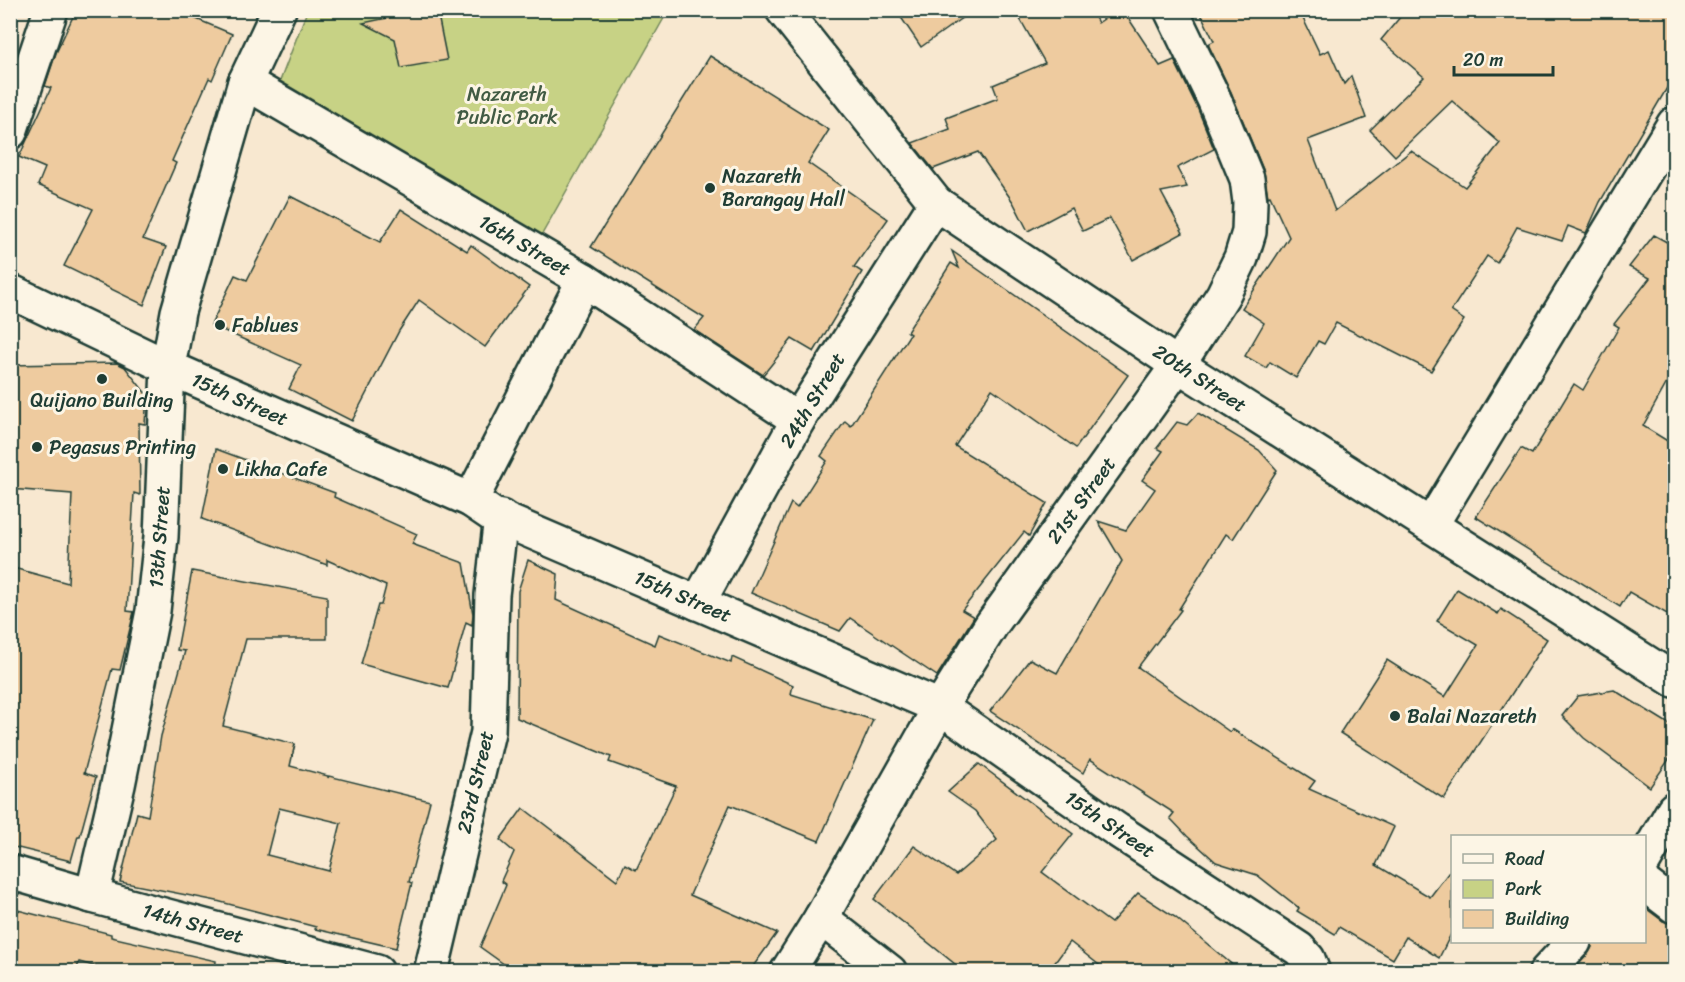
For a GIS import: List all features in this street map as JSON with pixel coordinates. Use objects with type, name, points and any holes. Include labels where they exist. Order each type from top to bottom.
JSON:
[{"type":"street","points":[[10,132],[51,10]]},
{"type":"street","name":"13th Street","points":[[92,896],[118,785],[153,611],[161,537],[168,367],[178,312],[245,82],[279,10]]},
{"type":"street","name":"20th Street","points":[[783,10],[936,203],[1178,365],[1674,680]]},
{"type":"street","name":"21st Street","points":[[787,972],[821,918],[940,707],[992,624],[1178,365],[1223,295],[1241,258],[1249,232],[1250,202],[1247,179],[1214,99],[1171,10]]},
{"type":"street","name":"16th Street","points":[[245,82],[584,280],[798,420]]},
{"type":"street","points":[[1431,525],[1674,124]]},
{"type":"street","name":"24th Street","points":[[698,603],[798,420],[936,203]]},
{"type":"street","points":[[471,500],[584,280]]},
{"type":"street","name":"15th Street","points":[[10,291],[168,367],[471,500],[493,515],[940,707],[1117,830],[1299,949],[1308,959],[1313,972]]},
{"type":"street","name":"23rd Street","points":[[431,972],[488,732],[492,595],[501,518]]},
{"type":"street","points":[[1646,858],[1674,809]]},
{"type":"street","name":"14th Street","points":[[10,872],[377,972]]},
{"type":"street","points":[[1646,885],[1674,906]]},
{"type":"street","points":[[821,918],[890,972]]},
{"type":"street","points":[[1546,972],[1573,943]]},
{"type":"green space","name":"Nazareth Public Park","points":[[307,11],[668,11],[541,236],[280,81]]},
{"type":"building","points":[[76,10],[175,10],[232,34],[212,80],[209,78],[172,161],[176,163],[143,239],[166,247],[144,305],[64,266],[93,209],[38,185],[45,168],[19,157],[51,88],[45,86],[56,53]]},
{"type":"building","points":[[425,10],[437,10],[447,60],[401,68],[395,39],[363,23]]},
{"type":"building","points":[[896,10],[973,10],[921,47]]},
{"type":"building","points":[[1015,10],[1091,10],[1098,23],[1117,10],[1123,10],[1160,66],[1174,60],[1214,149],[1177,168],[1187,187],[1161,192],[1183,233],[1133,260],[1110,218],[1083,231],[1071,208],[1028,231],[1013,202],[978,152],[933,169],[912,143],[950,129],[946,118],[998,98],[993,85],[1045,63]]},
{"type":"building","points":[[1199,10],[1299,10],[1320,54],[1329,50],[1344,84],[1351,76],[1366,118],[1308,140],[1335,211],[1411,151],[1465,187],[1500,143],[1452,101],[1395,156],[1370,130],[1424,77],[1381,40],[1406,10],[1674,10],[1674,76],[1600,202],[1586,233],[1568,226],[1562,241],[1517,227],[1497,263],[1487,256],[1451,311],[1464,320],[1431,371],[1336,323],[1324,344],[1318,341],[1296,378],[1270,362],[1266,368],[1245,356],[1264,323],[1242,308],[1289,237],[1270,196],[1268,197],[1264,172],[1231,92],[1208,44],[1214,41]]},
{"type":"building","name":"Nazareth Barangay Hall","points":[[710,56],[829,130],[808,163],[888,219],[854,267],[862,272],[814,352],[792,339],[763,375],[694,330],[704,318],[591,247]]},
{"type":"building","points":[[290,196],[380,242],[401,209],[467,251],[471,245],[529,287],[485,347],[419,300],[399,331],[352,421],[289,389],[301,365],[211,325],[235,275],[247,280]]},
{"type":"building","points":[[1654,235],[1674,246],[1674,370],[1643,426],[1674,445],[1674,618],[1629,592],[1620,607],[1476,517],[1521,448],[1532,454],[1574,384],[1583,390],[1619,327],[1614,324],[1650,278],[1629,267]]},
{"type":"building","points":[[952,251],[1128,375],[1076,448],[992,389],[955,446],[1047,503],[1029,536],[1024,532],[962,610],[974,617],[937,676],[850,618],[840,631],[751,593],[791,503],[797,508],[827,461],[821,456],[845,421],[851,426],[910,334],[907,332],[951,263],[959,268]]},
{"type":"building","points":[[117,363],[125,367],[147,395],[145,424],[139,423],[140,495],[134,493],[127,611],[134,612],[120,670],[112,669],[84,773],[96,777],[71,861],[10,846],[10,567],[68,583],[72,494],[10,489],[10,365]]},
{"type":"building","points":[[1198,413],[1259,450],[1277,470],[1233,539],[1226,534],[1179,609],[1181,610],[1138,667],[1230,732],[1232,729],[1315,781],[1309,789],[1394,827],[1376,865],[1430,897],[1451,869],[1451,934],[1439,958],[1406,937],[1393,959],[1339,927],[1335,934],[1297,911],[1299,908],[1257,875],[1216,862],[1170,818],[1174,813],[1090,759],[1083,773],[990,711],[1030,659],[1057,673],[1122,561],[1098,521],[1126,530],[1155,489],[1142,480],[1163,451],[1157,448],[1177,422],[1187,425]]},
{"type":"building","points":[[216,449],[335,493],[334,497],[417,534],[412,544],[464,563],[473,614],[472,625],[466,622],[448,688],[361,664],[378,605],[381,605],[386,586],[327,560],[327,565],[202,519]]},
{"type":"building","points":[[528,560],[558,574],[556,600],[655,645],[659,634],[731,663],[732,657],[793,685],[791,694],[873,720],[819,841],[730,805],[690,895],[777,933],[749,972],[515,972],[480,947],[506,885],[501,881],[514,852],[500,840],[523,808],[617,880],[625,864],[636,870],[676,786],[609,762],[611,757],[517,718],[518,591]]},
{"type":"building","points":[[192,571],[327,596],[327,639],[246,639],[223,726],[295,744],[290,766],[328,776],[328,778],[329,776],[430,801],[409,882],[412,883],[396,948],[315,929],[316,927],[217,901],[120,882],[137,813],[148,816],[161,736],[185,651],[177,650]],"holes":[[[279,808],[341,823],[329,871],[267,855]]]},
{"type":"building","points":[[1457,589],[1498,614],[1501,609],[1547,639],[1444,799],[1340,733],[1387,660],[1445,697],[1478,645],[1437,621]]},
{"type":"building","points":[[1614,690],[1674,727],[1674,752],[1650,787],[1584,738],[1562,716],[1578,696]]},
{"type":"building","points":[[979,764],[1073,834],[1042,872],[1111,923],[1138,893],[1175,917],[1241,972],[1108,972],[1070,942],[1048,972],[965,972],[874,899],[914,846],[956,875],[997,840],[975,811],[948,792]]},
{"type":"building","points":[[10,908],[111,934],[111,937],[216,961],[215,972],[116,972],[79,962],[76,972],[10,972]]},
{"type":"building","points":[[1646,908],[1663,921],[1674,924],[1674,972],[1572,972],[1592,947],[1592,943],[1646,943]]},
{"type":"place","name":"Nazareth Barangay Hall","points":[[710,188]]},
{"type":"place","name":"Fablues","points":[[220,325]]},
{"type":"place","name":"Quijano Building","points":[[102,379]]},
{"type":"place","name":"Pegasus Printing","points":[[37,447]]},
{"type":"place","name":"Likha Cafe","points":[[223,469]]},
{"type":"place","name":"Balai Nazareth","points":[[1395,716]]}]
